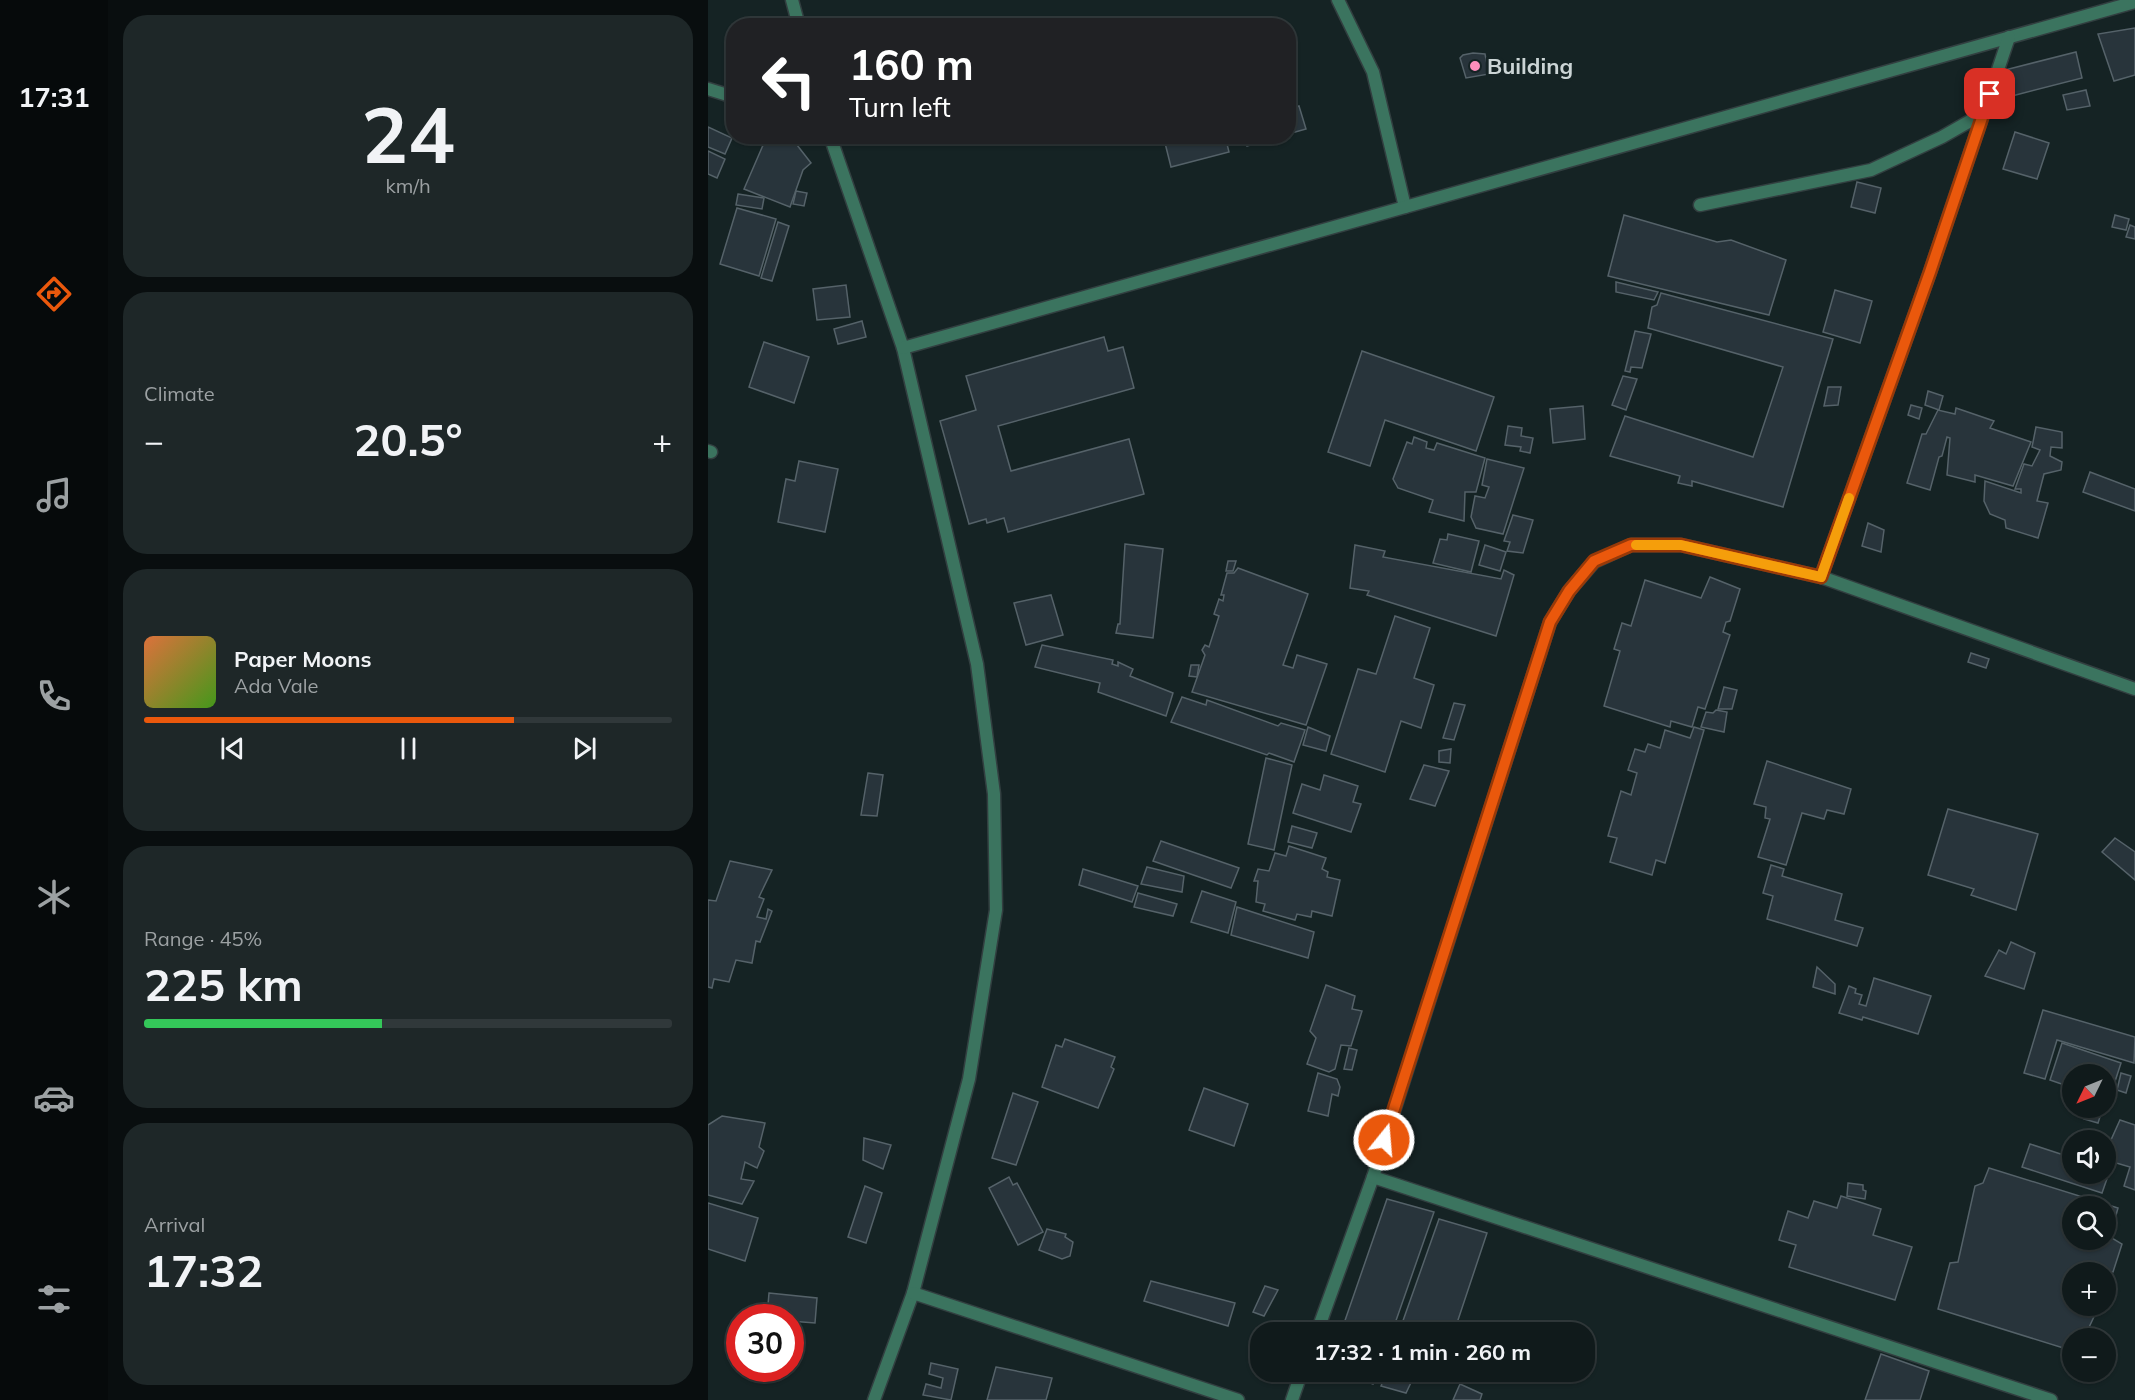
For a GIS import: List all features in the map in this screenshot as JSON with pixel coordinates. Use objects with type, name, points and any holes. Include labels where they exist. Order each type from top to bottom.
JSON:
[{"type":"street","points":[[792,0],[797,18]]},
{"type":"street","points":[[1338,0],[1373,72],[1405,207]]},
{"type":"street","points":[[903,348],[2135,2]]},
{"type":"street","points":[[1821,577],[1930,272],[2009,37]]},
{"type":"street","points":[[708,89],[726,95]]},
{"type":"street","points":[[1700,205],[1872,170],[1942,137],[1984,113]]},
{"type":"street","points":[[833,144],[903,348],[977,664],[994,794],[996,910],[969,1079],[913,1293],[874,1400]]},
{"type":"street","points":[[1321,1322],[1373,1177],[1550,622],[1569,591],[1594,561],[1631,545],[1681,545],[1821,577],[2135,689]]},
{"type":"street","points":[[1373,1177],[2050,1400]]},
{"type":"street","points":[[913,1293],[1238,1400]]},
{"type":"street","points":[[1292,1400],[1298,1382]]},
{"type":"building","points":[[2135,28],[2135,75],[2114,81],[2098,34]]},
{"type":"building","points":[[2076,52],[2082,78],[2008,97],[2001,71]]},
{"type":"building","name":"Building","points":[[1473,53],[1485,54],[1489,74],[1466,78],[1460,58]]},
{"type":"building","points":[[2086,90],[2090,106],[2067,110],[2063,95]]},
{"type":"building","points":[[1299,106],[1306,129],[1296,132],[1296,107]]},
{"type":"building","points":[[708,127],[726,135],[726,144],[729,144],[725,154],[708,147]]},
{"type":"building","points":[[2015,132],[2049,143],[2037,179],[2003,169]]},
{"type":"building","points":[[764,144],[796,144],[811,163],[803,170],[790,207],[744,189]]},
{"type":"building","points":[[1165,144],[1227,144],[1229,152],[1171,167]]},
{"type":"building","points":[[708,151],[725,159],[717,178],[708,174]]},
{"type":"building","points":[[1857,182],[1881,188],[1875,213],[1851,207]]},
{"type":"building","points":[[796,191],[807,193],[804,206],[793,204]]},
{"type":"building","points":[[738,194],[764,198],[762,209],[736,205]]},
{"type":"building","points":[[737,208],[776,219],[759,276],[720,264]]},
{"type":"building","points":[[1624,215],[1717,242],[1731,240],[1786,260],[1769,315],[1608,276]]},
{"type":"building","points":[[2115,215],[2129,219],[2126,230],[2112,227]]},
{"type":"building","points":[[778,222],[789,226],[772,281],[761,278]]},
{"type":"building","points":[[2130,225],[2135,227],[2135,239],[2126,237]]},
{"type":"building","points":[[1616,282],[1658,292],[1654,300],[1616,292]]},
{"type":"building","points":[[846,285],[850,317],[817,320],[813,289]]},
{"type":"building","points":[[1835,290],[1872,301],[1860,343],[1823,332]]},
{"type":"building","points":[[1661,293],[1833,339],[1783,507],[1692,481],[1692,486],[1678,483],[1680,476],[1610,456],[1625,416],[1753,457],[1783,367],[1648,328],[1652,307],[1657,305]]},
{"type":"building","points":[[862,321],[866,337],[838,344],[834,329]]},
{"type":"building","points":[[1635,331],[1651,334],[1642,368],[1631,367],[1630,372],[1625,371]]},
{"type":"building","points":[[1104,337],[1108,351],[1123,347],[1134,388],[998,426],[1011,471],[1129,439],[1144,494],[1008,532],[1004,518],[987,523],[986,519],[969,524],[940,421],[976,410],[966,376]]},
{"type":"building","points":[[764,342],[809,357],[794,403],[749,387]]},
{"type":"building","points":[[1362,351],[1494,397],[1476,451],[1385,420],[1370,466],[1328,452]]},
{"type":"building","points":[[1623,376],[1637,379],[1626,410],[1612,405]]},
{"type":"building","points":[[1828,387],[1841,387],[1838,405],[1824,406]]},
{"type":"building","points":[[1928,391],[1943,396],[1939,410],[1925,405]]},
{"type":"building","points":[[1911,405],[1922,408],[1919,419],[1908,415]]},
{"type":"building","points":[[1583,406],[1585,439],[1553,443],[1550,409]]},
{"type":"building","points":[[1956,408],[1994,421],[1990,428],[2031,442],[2013,486],[1975,475],[1975,482],[1947,475],[1950,438],[1947,437],[1930,490],[1907,483],[1922,434],[1926,434],[1938,410],[1955,414]]},
{"type":"building","points":[[1508,426],[1522,428],[1521,436],[1533,438],[1530,453],[1520,451],[1521,447],[1505,445]]},
{"type":"building","points":[[2036,427],[2062,432],[2062,448],[2051,447],[2050,456],[2062,462],[2061,470],[2044,474],[2037,501],[2048,503],[2038,538],[2006,528],[2005,520],[1990,514],[1984,501],[1985,481],[2021,493],[2021,489],[2015,489],[2024,464],[2032,466],[2040,450],[2032,447]]},
{"type":"building","points":[[1414,437],[1427,442],[1426,448],[1434,450],[1437,443],[1485,458],[1476,492],[1465,492],[1464,521],[1429,512],[1433,500],[1398,488],[1393,479],[1407,442],[1412,444]]},
{"type":"building","points":[[1487,459],[1524,468],[1503,534],[1476,528],[1471,517],[1475,496],[1485,498],[1489,487],[1482,485]]},
{"type":"building","points":[[799,461],[838,469],[825,532],[778,522],[786,479],[795,481]]},
{"type":"building","points":[[2090,472],[2135,489],[2135,511],[2083,492]]},
{"type":"building","points":[[1513,515],[1533,520],[1523,553],[1507,551],[1510,542],[1504,541]]},
{"type":"building","points":[[1868,523],[1884,530],[1881,552],[1862,546]]},
{"type":"building","points":[[1448,534],[1479,541],[1471,572],[1433,563],[1440,539],[1447,540]]},
{"type":"building","points":[[1125,544],[1163,549],[1153,638],[1116,633],[1118,624],[1120,624]]},
{"type":"building","points":[[1355,545],[1385,551],[1383,557],[1501,579],[1504,570],[1514,575],[1496,636],[1367,595],[1369,591],[1350,588]]},
{"type":"building","points":[[1485,545],[1506,552],[1500,571],[1479,565]]},
{"type":"building","points":[[1228,561],[1236,561],[1233,571],[1226,571]]},
{"type":"building","points":[[1238,568],[1308,594],[1283,665],[1293,668],[1297,655],[1327,664],[1306,725],[1192,692],[1205,655],[1202,650],[1205,645],[1209,647],[1219,616],[1214,614],[1219,599],[1223,601],[1224,595],[1221,595],[1227,573],[1234,573]]},
{"type":"building","points":[[1710,577],[1740,589],[1730,621],[1726,622],[1723,632],[1730,635],[1705,709],[1698,707],[1692,727],[1671,721],[1670,727],[1604,706],[1620,651],[1614,649],[1622,623],[1631,626],[1645,580],[1701,598]]},
{"type":"building","points":[[1051,595],[1063,635],[1026,645],[1014,603]]},
{"type":"building","points":[[1395,616],[1430,628],[1414,678],[1434,685],[1421,728],[1401,721],[1385,772],[1331,754],[1358,669],[1376,674]]},
{"type":"building","points":[[1042,645],[1113,660],[1112,664],[1118,666],[1118,662],[1133,669],[1130,676],[1173,693],[1166,716],[1098,692],[1100,683],[1035,667]]},
{"type":"building","points":[[1971,653],[1989,659],[1986,668],[1968,662]]},
{"type":"building","points":[[1191,665],[1199,665],[1197,677],[1189,676]]},
{"type":"building","points":[[1724,687],[1737,690],[1732,709],[1718,709]]},
{"type":"building","points":[[1182,697],[1206,705],[1207,700],[1278,726],[1281,723],[1305,730],[1294,762],[1171,722]]},
{"type":"building","points":[[1454,703],[1465,705],[1454,740],[1443,738]]},
{"type":"building","points":[[1716,710],[1727,712],[1724,732],[1701,727],[1706,712],[1713,713]]},
{"type":"building","points":[[1308,727],[1330,736],[1326,751],[1303,745]]},
{"type":"building","points":[[1694,727],[1704,730],[1665,863],[1656,860],[1652,875],[1610,862],[1617,838],[1608,836],[1621,791],[1631,795],[1637,773],[1628,770],[1635,749],[1645,752],[1648,744],[1660,748],[1665,730],[1690,738]]},
{"type":"building","points":[[1451,749],[1450,763],[1439,762],[1439,751]]},
{"type":"building","points":[[1266,758],[1292,765],[1274,850],[1248,844]]},
{"type":"building","points":[[1767,761],[1851,789],[1844,814],[1827,810],[1824,819],[1802,813],[1786,865],[1758,857],[1770,819],[1765,818],[1766,807],[1754,804]]},
{"type":"building","points":[[1424,765],[1449,771],[1435,806],[1410,799]]},
{"type":"building","points":[[868,773],[883,775],[877,816],[861,815]]},
{"type":"building","points":[[1324,775],[1358,786],[1353,802],[1361,804],[1351,832],[1293,813],[1302,784],[1320,790]]},
{"type":"building","points":[[1948,809],[2038,834],[2016,910],[1971,895],[1974,889],[1928,875]]},
{"type":"building","points":[[1292,826],[1317,833],[1312,848],[1288,842]]},
{"type":"building","points":[[2115,838],[2135,852],[2135,880],[2102,852]]},
{"type":"building","points":[[1161,841],[1239,868],[1231,888],[1153,861]]},
{"type":"building","points":[[1289,846],[1326,858],[1322,869],[1328,872],[1327,877],[1340,880],[1332,916],[1312,911],[1311,917],[1297,914],[1295,920],[1263,911],[1265,904],[1256,902],[1258,881],[1254,881],[1258,869],[1269,871],[1275,853],[1286,856]]},
{"type":"building","points":[[730,861],[772,870],[759,897],[764,899],[757,917],[766,919],[768,909],[772,911],[760,942],[756,941],[752,963],[736,960],[729,982],[714,979],[712,988],[708,987],[708,900],[716,901]]},
{"type":"building","points":[[1771,865],[1784,869],[1782,876],[1842,894],[1835,920],[1863,928],[1857,946],[1767,919],[1773,896],[1763,893]]},
{"type":"building","points":[[1147,867],[1184,876],[1182,892],[1141,884]]},
{"type":"building","points":[[1083,869],[1138,886],[1132,902],[1079,885]]},
{"type":"building","points":[[1202,891],[1236,902],[1228,933],[1191,922]]},
{"type":"building","points":[[1138,893],[1177,904],[1173,916],[1134,907]]},
{"type":"building","points":[[1237,907],[1314,932],[1308,958],[1231,935]]},
{"type":"building","points":[[2011,942],[2035,953],[2024,989],[1985,976],[1999,950],[2006,954]]},
{"type":"building","points":[[1817,967],[1835,984],[1835,994],[1813,987]]},
{"type":"building","points":[[1874,978],[1931,996],[1918,1034],[1863,1017],[1862,1020],[1839,1013],[1849,986],[1856,989],[1855,993],[1862,995],[1859,1004],[1866,1006]]},
{"type":"building","points":[[1326,985],[1355,996],[1352,1009],[1362,1011],[1351,1046],[1341,1045],[1335,1069],[1329,1072],[1307,1064],[1316,1038],[1310,1031]]},
{"type":"building","points":[[2043,1010],[2135,1037],[2134,1063],[2057,1040],[2045,1079],[2024,1073]]},
{"type":"building","points":[[1065,1039],[1115,1057],[1111,1067],[1114,1069],[1098,1108],[1042,1087],[1056,1045],[1062,1047]]},
{"type":"building","points":[[2062,1043],[2121,1063],[2116,1078],[2116,1064],[2062,1064],[2062,1084],[2050,1080]]},
{"type":"building","points":[[1349,1048],[1357,1050],[1352,1070],[1344,1069]]},
{"type":"building","points":[[1318,1073],[1337,1079],[1340,1087],[1338,1096],[1332,1094],[1328,1116],[1308,1111]]},
{"type":"building","points":[[2121,1073],[2131,1076],[2126,1093],[2117,1090]]},
{"type":"building","points":[[1204,1088],[1248,1104],[1234,1146],[1189,1130]]},
{"type":"building","points":[[1013,1093],[1038,1102],[1016,1165],[992,1158]]},
{"type":"building","points":[[722,1116],[765,1123],[759,1147],[764,1151],[757,1168],[745,1162],[741,1179],[754,1181],[742,1204],[708,1195],[708,1125]]},
{"type":"building","points":[[2084,1118],[2100,1118],[2098,1123]]},
{"type":"building","points":[[2120,1120],[2135,1125],[2135,1190],[2124,1186],[2130,1167],[2116,1163],[2115,1130]]},
{"type":"building","points":[[864,1138],[891,1145],[883,1169],[863,1160]]},
{"type":"building","points":[[2030,1144],[2062,1154],[2062,1180],[2022,1167]]},
{"type":"building","points":[[1989,1168],[2079,1196],[2062,1196],[2062,1250],[2116,1250],[2116,1240],[2122,1244],[2116,1263],[2062,1262],[2062,1316],[2094,1316],[2089,1328],[2062,1328],[2062,1348],[1938,1309],[1950,1263],[1958,1262],[1975,1186],[1983,1183]]},
{"type":"building","points":[[1009,1177],[1013,1185],[1017,1183],[1043,1232],[1018,1245],[989,1188]]},
{"type":"building","points":[[1848,1183],[1863,1185],[1863,1190],[1866,1191],[1865,1199],[1847,1196]]},
{"type":"building","points":[[2074,1184],[2105,1184],[2102,1193]]},
{"type":"building","points":[[865,1186],[882,1193],[866,1243],[848,1237]]},
{"type":"building","points":[[1841,1196],[1881,1209],[1873,1235],[1912,1247],[1895,1300],[1789,1267],[1796,1245],[1779,1240],[1788,1211],[1808,1218],[1814,1201],[1837,1208]]},
{"type":"building","points":[[1387,1199],[1434,1212],[1396,1322],[1344,1322]]},
{"type":"building","points":[[708,1203],[758,1218],[745,1261],[708,1249]]},
{"type":"building","points":[[1439,1219],[1487,1233],[1457,1322],[1403,1322]]},
{"type":"building","points":[[1047,1229],[1066,1234],[1065,1237],[1073,1242],[1070,1256],[1062,1259],[1039,1250]]},
{"type":"building","points":[[1151,1281],[1235,1303],[1228,1326],[1144,1301]]},
{"type":"building","points":[[1265,1286],[1278,1290],[1264,1316],[1253,1312]]},
{"type":"building","points":[[769,1293],[817,1298],[815,1323],[804,1322],[804,1304],[768,1304]]},
{"type":"building","points":[[1881,1354],[1929,1371],[1920,1400],[1865,1400]]},
{"type":"building","points":[[931,1363],[958,1369],[951,1400],[923,1395],[926,1384],[941,1388],[943,1378],[929,1374]]},
{"type":"building","points":[[996,1367],[1052,1378],[1046,1400],[987,1400]]},
{"type":"building","points":[[1383,1382],[1411,1382],[1406,1393],[1381,1386]]},
{"type":"building","points":[[1460,1384],[1482,1394],[1480,1400],[1453,1400]]},
{"type":"slow traffic","points":[[1636,545],[1681,545],[1821,577],[1849,498]]},
{"type":"place","name":"Building","points":[[1475,66]]},
{"type":"route","points":[[1384,1140],[1550,622],[1569,591],[1594,561],[1631,545],[1681,545],[1821,577],[1930,272],[1990,94]]}]
